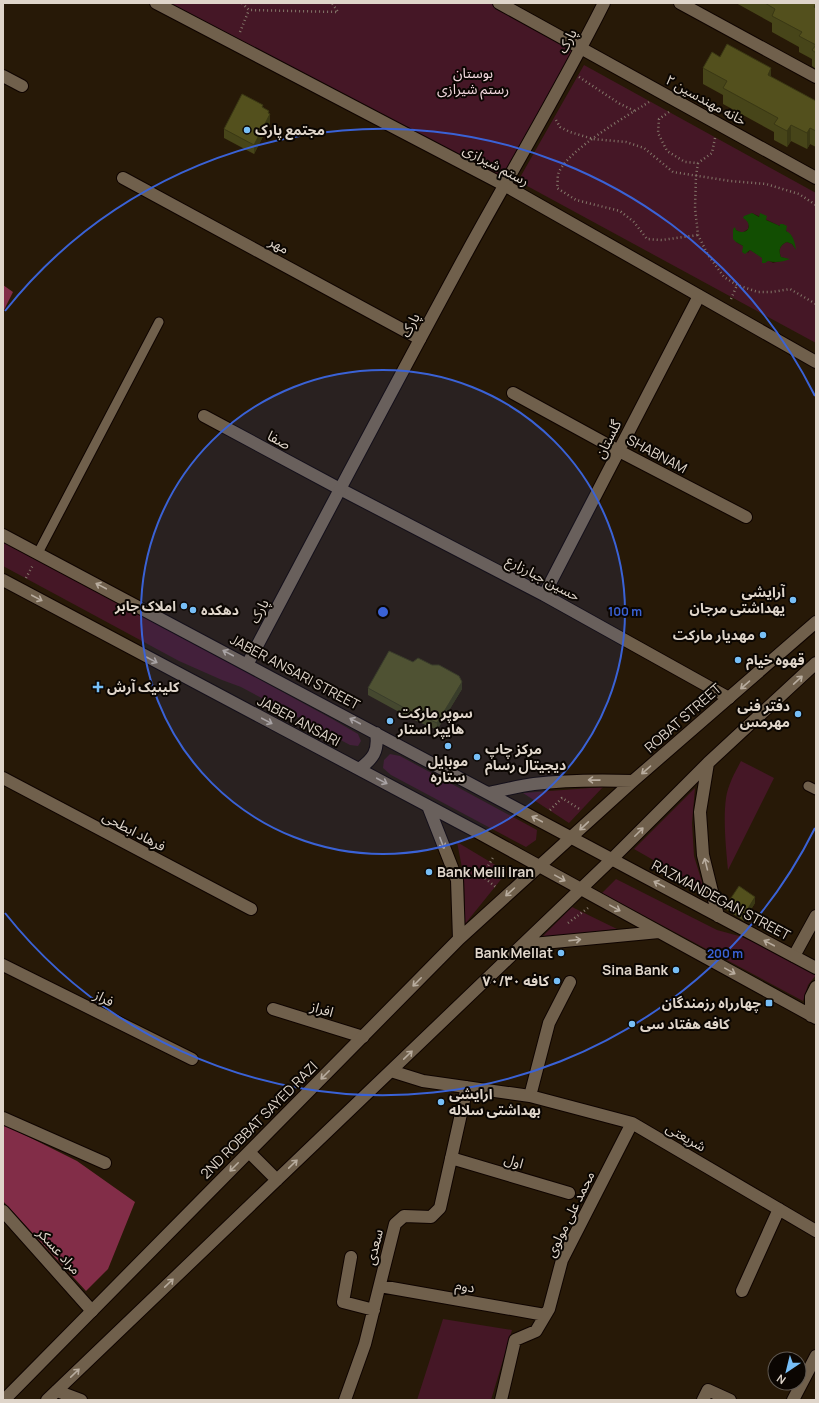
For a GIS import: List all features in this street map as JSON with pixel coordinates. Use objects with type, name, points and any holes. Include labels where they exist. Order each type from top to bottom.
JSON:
[{"type":"street","name":"رستم شیرازی","points":[[156,3],[504,186],[816,362]]},
{"type":"street","name":"خانه مهندسین ۲","points":[[499,3],[816,178]]},
{"type":"street","name":"پارک","points":[[248,663],[420,339],[581,48],[604,3]]},
{"type":"street","points":[[680,3],[816,77]]},
{"type":"street","points":[[3,76],[22,86]]},
{"type":"street","name":"مهر","points":[[123,178],[420,339]]},
{"type":"street","name":"گلستان","points":[[544,595],[699,296]]},
{"type":"street","name":"SHABNAM","points":[[513,393],[619,451],[746,517]]},
{"type":"street","name":"صفا","points":[[204,416],[340,489]]},
{"type":"street","name":"حسین جبارزارع","points":[[340,489],[544,595],[729,698]]},
{"type":"street","name":"JABER ANSARI STREET","points":[[3,535],[248,663],[572,838]]},
{"type":"street","name":"JABER ANSARI","points":[[3,580],[581,889]]},
{"type":"street","name":"ROBAT STREET","points":[[539,866],[572,838],[633,781],[816,622]]},
{"type":"street","points":[[47,1400],[581,889],[708,763],[816,663]]},
{"type":"street","points":[[359,769],[368,763],[375,753],[378,744],[376,733]]},
{"type":"street","points":[[708,763],[700,812],[703,855],[718,916]]},
{"type":"street","name":"فرهاد ابطحی","points":[[3,778],[251,909]]},
{"type":"street","points":[[488,793],[533,784],[582,780],[633,781]]},
{"type":"street","points":[[428,806],[457,880],[459,939]]},
{"type":"street","points":[[572,838],[612,859]]},
{"type":"street","name":"RAZMANDEGAN STREET","points":[[612,859],[816,968]]},
{"type":"street","name":"2ND ROBBAT SAYED RAZI","points":[[4,1400],[459,939],[539,866]]},
{"type":"street","points":[[581,889],[814,1017]]},
{"type":"street","points":[[794,956],[816,916]]},
{"type":"street","points":[[522,945],[659,932]]},
{"type":"street","name":"فراز","points":[[3,965],[192,1059]]},
{"type":"street","points":[[530,1096],[550,1023],[570,982]]},
{"type":"street","points":[[814,1017],[812,997],[816,987]]},
{"type":"street","name":"افراز","points":[[273,1010],[363,1037]]},
{"type":"street","name":"شریعتی","points":[[391,1071],[423,1081],[530,1096],[632,1123],[816,1230]]},
{"type":"street","name":"سعدی","points":[[344,1400],[365,1344],[395,1224],[404,1216],[431,1217],[440,1208],[467,1087]]},
{"type":"street","points":[[3,1118],[105,1163]]},
{"type":"street","name":"محمد علی مولوی","points":[[501,1400],[515,1340],[536,1331],[545,1315],[562,1260],[632,1123]]},
{"type":"street","points":[[249,1152],[277,1180]]},
{"type":"street","name":"اول","points":[[451,1158],[569,1193]]},
{"type":"street","points":[[742,1291],[779,1209]]},
{"type":"street","name":"مراد عسکر","points":[[3,1211],[92,1311]]},
{"type":"street","points":[[351,1257],[343,1302],[374,1310]]},
{"type":"street","name":"دوم","points":[[380,1286],[545,1315]]},
{"type":"street","points":[[794,1400],[816,1356]]},
{"type":"street","points":[[703,1400],[708,1390],[730,1400]]},
{"type":"street","points":[[57,1391],[81,1400]]},
{"type":"lane","points":[[38,553],[159,322]]},
{"type":"path","points":[[242,3],[249,10],[338,12],[332,3]]},
{"type":"path","points":[[235,44],[249,10]]},
{"type":"path","points":[[578,76],[620,104],[635,111]]},
{"type":"path","points":[[650,102],[571,155],[558,173],[557,188],[576,200],[620,211],[634,222],[647,239],[662,240],[698,235]]},
{"type":"path","points":[[669,112],[659,119],[658,133],[667,151],[685,162],[698,163],[712,153],[716,138]]},
{"type":"path","points":[[554,117],[560,127],[570,132],[593,139],[626,142],[644,148],[674,172],[730,181],[766,184],[799,194],[816,204]]},
{"type":"path","points":[[698,163],[696,176],[698,235],[708,255],[724,277],[737,285],[758,292],[772,292],[790,289],[816,304]]},
{"type":"path","points":[[732,298],[737,285]]},
{"type":"path","points":[[21,590],[38,553]]},
{"type":"path","points":[[550,811],[562,798],[582,810]]},
{"type":"path","points":[[482,876],[491,862]]},
{"type":"path","points":[[464,878],[482,876],[496,886]]},
{"type":"path","points":[[568,929],[567,923],[582,912]]},
{"type":"green space","name":"بوستان رستم شیرازی","points":[[156,3],[499,3],[581,48],[504,185]]},
{"type":"green space","points":[[584,65],[816,193],[816,343],[518,181]],"holes":[[[752,213],[780,226],[783,224],[795,249],[792,244],[787,242],[781,246],[781,257],[788,259],[773,263],[750,250],[748,253],[743,246],[736,242],[736,230],[742,233],[748,229],[749,224],[747,220]]]},
{"type":"green space","points":[[3,539],[38,553],[156,623],[334,720],[358,734],[361,741],[358,746],[350,745],[241,687],[179,661],[3,566]]},
{"type":"green space","points":[[390,754],[400,756],[537,830],[536,840],[526,847],[391,775],[383,768],[384,760]]},
{"type":"green space","points":[[741,761],[774,778],[728,870],[725,825],[726,798],[730,783]]},
{"type":"green space","points":[[603,787],[569,823],[523,793]]},
{"type":"green space","points":[[695,788],[692,823],[694,856],[704,889],[634,849]]},
{"type":"green space","points":[[457,842],[507,872],[465,924],[464,878]]},
{"type":"green space","points":[[616,879],[717,930],[739,936],[761,945],[816,975],[808,985],[803,1001],[602,893]]},
{"type":"green space","points":[[572,907],[617,929],[541,938]]},
{"type":"green space","points":[[443,1319],[512,1330],[491,1400],[417,1400]]},
{"type":"shaded area","points":[[752,213],[759,217],[760,213],[767,216],[766,220],[780,226],[780,224],[783,224],[787,226],[786,231],[793,239],[796,250],[792,244],[787,242],[781,246],[780,252],[781,257],[790,259],[762,263],[762,258],[750,250],[745,254],[742,252],[743,246],[733,239],[733,229],[735,227],[736,230],[740,232],[746,231],[749,226],[743,218],[744,216]]},
{"type":"shaded area","points":[[3,285],[13,292],[3,312]]},
{"type":"shaded area","points":[[3,1124],[77,1161],[135,1202],[108,1269],[86,1291],[3,1201]]},
{"type":"building","points":[[765,3],[816,3],[814,7],[816,8],[816,45],[799,36],[802,32],[772,16],[775,9]]},
{"type":"building","points":[[727,44],[771,68],[768,75],[816,101],[816,131],[810,128],[807,133],[791,125],[787,131],[774,124],[778,118],[723,88],[727,81],[703,68],[712,52],[720,57]]},
{"type":"building","points":[[816,45],[816,53],[812,50]]},
{"type":"building","name":"مجتمع پارک","points":[[242,94],[263,105],[262,107],[269,111],[268,113],[270,114],[254,145],[224,129]]},
{"type":"building","points":[[389,651],[413,662],[418,658],[432,665],[439,665],[459,676],[462,682],[437,723],[410,711],[368,688]]},
{"type":"building","points":[[739,886],[755,897],[744,915],[727,904]]},
{"type":"place","name":"مجتمع پارک","points":[[247,130]]},
{"type":"place","name":"آرایشی یهداشتی مرجان","points":[[793,600]]},
{"type":"place","name":"املاک جابر","points":[[184,606]]},
{"type":"place","name":"دهکده","points":[[193,610]]},
{"type":"place","name":"مهدیار مارکت","points":[[763,635]]},
{"type":"place","name":"قهوه خیام","points":[[738,660]]},
{"type":"place","name":"کلینیک آرش","points":[[98,687]]},
{"type":"place","name":"دفتر فنی مهرمس","points":[[798,714]]},
{"type":"place","name":"سوپر مارکت هایپر استار","points":[[390,721]]},
{"type":"place","name":"موبایل ستاره","points":[[448,746]]},
{"type":"place","name":"مرکز چاپ دیجیتال رسام","points":[[477,757]]},
{"type":"place","name":"Bank Melli Iran","points":[[429,872]]},
{"type":"place","name":"Bank Mellat","points":[[561,953]]},
{"type":"place","name":"Sina Bank","points":[[676,970]]},
{"type":"place","name":"کافه ۷۰/۳۰","points":[[557,981]]},
{"type":"place","name":"چهارراه رزمندگان","points":[[769,1003]]},
{"type":"place","name":"کافه هفتاد سی","points":[[632,1024]]},
{"type":"place","name":"ارایشی بهداشتی سلاله","points":[[441,1102]]}]
